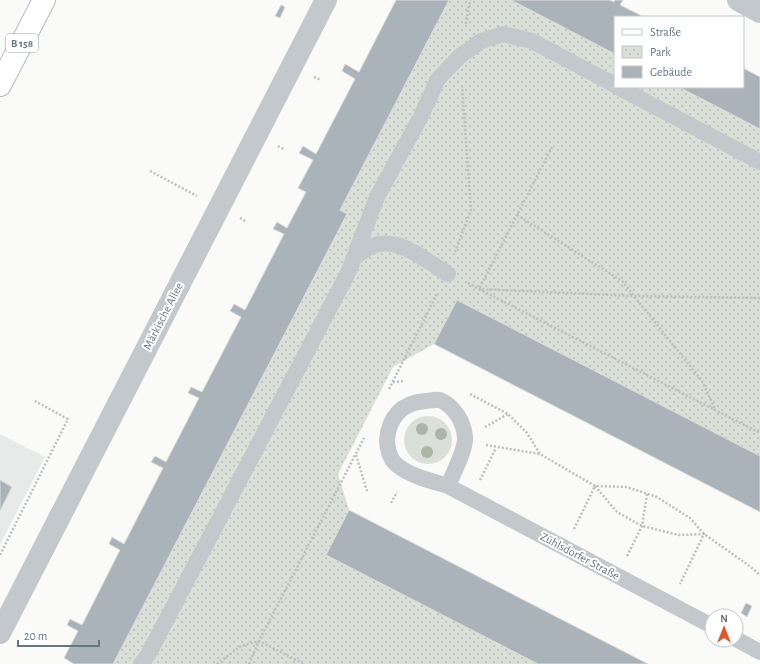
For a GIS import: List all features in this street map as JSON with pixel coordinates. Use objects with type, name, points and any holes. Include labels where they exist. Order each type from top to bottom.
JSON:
[{"type":"main road","name":"B 158","points":[[0,85],[44,0]]},
{"type":"street","name":"Märkische Allee","points":[[0,633],[326,0]]},
{"type":"street","points":[[738,0],[760,12]]},
{"type":"lane","points":[[141,664],[148,655],[338,292],[354,257],[376,197],[420,118],[438,79],[460,56],[481,41],[504,34],[532,41],[614,84]]},
{"type":"lane","points":[[620,88],[760,162]]},
{"type":"lane","points":[[354,257],[371,246],[386,243],[403,246],[448,274]]},
{"type":"lane","name":"Zühlsdorfer Straße","points":[[465,438],[461,420],[450,407],[439,400],[414,402],[398,412],[388,427],[387,448],[396,465],[418,476],[448,486],[704,622]]},
{"type":"lane","points":[[448,486],[458,462],[465,438]]},
{"type":"lane","points":[[744,643],[760,652]]},
{"type":"path","points":[[386,395],[448,274],[471,210],[460,56],[470,0]]},
{"type":"path","points":[[479,289],[552,147]]},
{"type":"path","points":[[150,171],[218,208]]},
{"type":"path","points":[[517,215],[622,281],[702,381],[715,410]]},
{"type":"path","points":[[448,274],[760,433]]},
{"type":"path","points":[[479,289],[635,296],[760,298]]},
{"type":"path","points":[[393,382],[408,381]]},
{"type":"path","points":[[468,393],[508,414],[527,433],[540,454]]},
{"type":"path","points":[[0,555],[68,419],[35,401]]},
{"type":"path","points":[[249,664],[259,641],[366,434]]},
{"type":"path","points":[[465,438],[496,448],[540,454],[595,486],[617,512],[642,526],[679,535],[704,534]]},
{"type":"path","points":[[471,498],[496,448]]},
{"type":"path","points":[[356,454],[367,491]]},
{"type":"path","points":[[595,486],[627,487],[656,497],[690,518],[704,534],[751,566],[760,575]]},
{"type":"path","points":[[565,548],[595,486]]},
{"type":"path","points":[[617,576],[642,526],[648,494]]},
{"type":"path","points":[[670,604],[704,534]]},
{"type":"path","points":[[217,664],[241,646],[259,641],[304,664]]},
{"type":"shaded area","points":[[0,434],[45,457],[0,545]]},
{"type":"green space","points":[[449,0],[511,0],[614,53],[614,88],[681,88],[760,129],[760,456],[457,300],[434,344],[393,367],[338,474],[349,510],[326,555],[538,664],[113,664],[347,215],[340,210]]},
{"type":"green space","points":[[423,416],[433,416],[445,423],[452,435],[452,445],[445,457],[433,464],[423,464],[415,460],[408,453],[404,445],[404,435],[408,427],[415,420]]},
{"type":"building","points":[[396,0],[449,0],[340,210],[347,214],[113,664],[74,664],[64,658],[78,631],[67,625],[70,619],[82,625],[120,550],[109,544],[112,537],[124,544],[163,468],[151,462],[155,456],[166,462],[199,398],[188,393],[191,387],[202,392],[241,317],[230,311],[234,304],[245,310],[284,234],[273,229],[277,222],[287,228],[306,192],[298,188],[313,160],[299,153],[303,146],[316,154],[355,79],[342,71],[345,64],[359,72]]},
{"type":"building","points":[[511,0],[610,0],[614,2],[615,0],[623,0],[620,5],[642,16],[614,16],[614,53]]},
{"type":"building","points":[[281,5],[285,7],[280,18],[275,16]]},
{"type":"building","points":[[744,69],[760,77],[760,129],[681,88],[744,88]]},
{"type":"building","points":[[457,300],[760,456],[760,512],[434,344]]},
{"type":"building","points":[[0,480],[12,487],[0,511]]},
{"type":"building","points":[[349,510],[648,664],[538,664],[326,555]]},
{"type":"building","points":[[746,603],[752,606],[747,617],[744,615],[744,608]]}]
